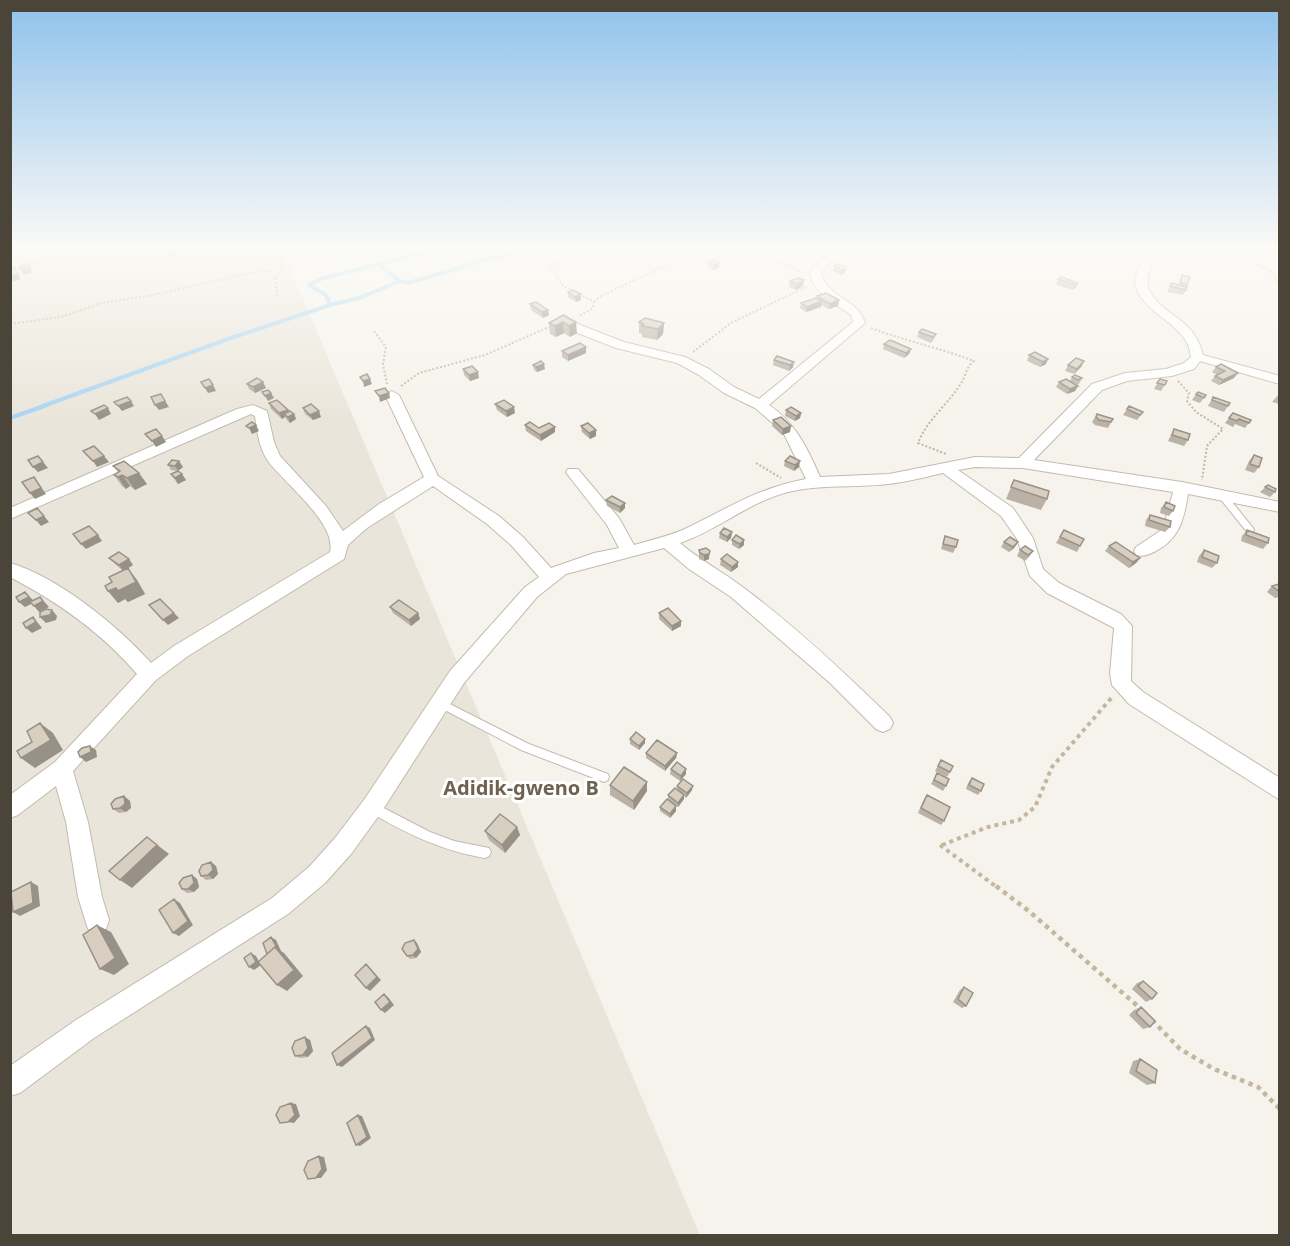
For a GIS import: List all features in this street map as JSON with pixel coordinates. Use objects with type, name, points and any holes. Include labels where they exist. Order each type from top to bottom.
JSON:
[{"type":"street","points":[[760,405],[859,323],[857,314],[845,305]]},
{"type":"street","points":[[1023,463],[1097,387],[1125,377],[1167,373],[1189,366],[1197,357],[1197,351],[1190,336],[1153,305]]},
{"type":"street","points":[[561,322],[611,342],[681,360],[704,372],[729,390],[760,405],[783,421],[806,456],[815,482]]},
{"type":"street","points":[[1197,357],[1280,380]]},
{"type":"street","points":[[392,395],[426,469],[433,479],[493,520],[517,541],[549,576]]},
{"type":"street","points":[[10,514],[242,411],[253,409],[262,414],[263,437],[274,458],[320,510],[340,543]]},
{"type":"street","points":[[10,1083],[85,1029],[280,906],[317,875],[343,846],[372,807],[457,677],[531,592],[549,576],[568,567],[630,552],[688,534],[756,498],[792,486],[815,482],[880,480],[975,462],[1023,463],[1221,494],[1280,507]]},
{"type":"street","points":[[951,465],[1006,512],[1025,538],[1036,572],[1053,588],[1115,619],[1123,626],[1120,674],[1122,685],[1136,698],[1280,790]]},
{"type":"street","points":[[573,472],[613,522],[630,552]]},
{"type":"street","points":[[10,808],[62,769],[149,674],[181,651],[338,555],[340,543],[359,525],[433,479]]},
{"type":"street","points":[[1142,551],[1161,543],[1171,534],[1190,489]]},
{"type":"street","points":[[666,540],[695,565],[737,591],[837,677],[883,723]]},
{"type":"street","points":[[10,569],[94,620],[126,647],[149,674]]},
{"type":"street","points":[[62,769],[77,822],[90,897],[97,920]]},
{"type":"lane","points":[[1221,494],[1250,530]]},
{"type":"lane","points":[[440,703],[525,747],[604,777]]},
{"type":"lane","points":[[372,807],[415,833],[467,850],[485,852]]},
{"type":"path","points":[[10,324],[61,318],[96,305]]},
{"type":"path","points":[[374,331],[386,347],[383,364],[386,384],[392,395],[419,373],[485,355],[561,322],[578,317],[593,308],[593,305]]},
{"type":"path","points":[[681,360],[731,323],[765,305]]},
{"type":"path","points":[[859,323],[901,339],[941,348],[974,361],[968,365],[968,372],[962,384],[921,432],[918,443],[948,455],[951,465]]},
{"type":"path","points":[[1167,373],[1189,393],[1187,401],[1197,412],[1223,429],[1207,446],[1205,469],[1190,489]]},
{"type":"path","points":[[756,463],[792,486]]},
{"type":"path","points":[[1122,685],[1052,767],[1035,807],[1019,820],[988,827],[940,845],[1030,912],[1143,1011]]},
{"type":"path","points":[[1151,1019],[1180,1049],[1214,1069],[1258,1087],[1280,1109]]},
{"type":"shaded area","points":[[10,305],[306,305],[700,1235],[11,1235]]},
{"type":"building","points":[[532,305],[541,305],[548,310],[542,312]]},
{"type":"building","points":[[563,315],[576,322],[569,326],[563,322],[555,326],[549,323]]},
{"type":"building","points":[[645,318],[664,323],[658,329],[642,326],[644,324],[639,322]]},
{"type":"building","points":[[922,329],[936,334],[933,337],[919,332]]},
{"type":"building","points":[[890,340],[911,349],[906,353],[884,344]]},
{"type":"building","points":[[580,343],[586,347],[568,355],[562,351]]},
{"type":"building","points":[[1035,352],[1048,359],[1043,362],[1029,355]]},
{"type":"building","points":[[777,356],[794,362],[790,365],[774,360]]},
{"type":"building","points":[[1076,358],[1084,361],[1077,369],[1068,365]]},
{"type":"building","points":[[541,361],[544,364],[536,367],[533,365]]},
{"type":"building","points":[[1221,364],[1238,373],[1223,380],[1215,376],[1225,371],[1216,367]]},
{"type":"building","points":[[472,366],[478,372],[469,375],[463,369]]},
{"type":"building","points":[[367,374],[370,379],[363,381],[360,377]]},
{"type":"building","points":[[1075,375],[1082,378],[1078,380],[1072,377]]},
{"type":"building","points":[[257,378],[263,382],[253,387],[247,384]]},
{"type":"building","points":[[209,379],[213,385],[205,388],[201,382]]},
{"type":"building","points":[[1066,379],[1078,386],[1070,389],[1059,382]]},
{"type":"building","points":[[1160,379],[1167,381],[1165,385],[1157,383]]},
{"type":"building","points":[[385,388],[389,393],[379,396],[375,391]]},
{"type":"building","points":[[268,390],[271,393],[265,396],[262,392]]},
{"type":"building","points":[[1198,392],[1206,395],[1204,398],[1196,394]]},
{"type":"building","points":[[161,394],[165,401],[155,405],[151,397]]},
{"type":"building","points":[[127,397],[131,401],[118,406],[114,402]]},
{"type":"building","points":[[1213,397],[1230,403],[1228,406],[1212,400]]},
{"type":"building","points":[[277,400],[288,410],[279,413],[269,403]]},
{"type":"building","points":[[504,400],[514,407],[506,411],[495,404]]},
{"type":"building","points":[[311,404],[319,411],[310,415],[303,408]]},
{"type":"building","points":[[104,405],[108,408],[95,414],[91,411]]},
{"type":"building","points":[[1129,406],[1143,412],[1140,415],[1127,409]]},
{"type":"building","points":[[791,407],[801,413],[796,416],[786,410]]},
{"type":"building","points":[[290,411],[294,414],[288,417],[284,414]]},
{"type":"building","points":[[1233,413],[1251,420],[1249,423],[1229,418]]},
{"type":"building","points":[[1097,414],[1113,419],[1111,422],[1099,420],[1096,417]]},
{"type":"building","points":[[781,417],[791,426],[783,429],[773,420]]},
{"type":"building","points":[[252,422],[256,425],[249,428],[246,426]]},
{"type":"building","points":[[530,422],[539,428],[549,423],[555,427],[540,435],[525,425]]},
{"type":"building","points":[[588,423],[596,430],[589,433],[581,426]]},
{"type":"building","points":[[156,429],[162,436],[152,441],[145,434]]},
{"type":"building","points":[[1174,429],[1190,434],[1188,440],[1172,435]]},
{"type":"building","points":[[94,446],[104,456],[93,461],[83,451]]},
{"type":"building","points":[[1254,455],[1262,458],[1259,467],[1250,464]]},
{"type":"building","points":[[38,456],[43,462],[33,467],[28,460]]},
{"type":"building","points":[[790,456],[800,461],[795,465],[785,461]]},
{"type":"building","points":[[172,460],[179,461],[175,466],[168,465]]},
{"type":"building","points":[[124,461],[139,473],[127,478],[114,475],[120,471],[113,466]]},
{"type":"building","points":[[178,471],[182,474],[175,478],[171,474]]},
{"type":"building","points":[[34,477],[41,488],[30,493],[22,482]]},
{"type":"building","points":[[1014,480],[1049,491],[1047,499],[1011,487]]},
{"type":"building","points":[[1268,485],[1276,489],[1275,492],[1265,487]]},
{"type":"building","points":[[612,496],[625,503],[620,507],[606,500]]},
{"type":"building","points":[[1166,502],[1175,506],[1173,511],[1164,507]]},
{"type":"building","points":[[37,508],[44,516],[36,520],[28,513]]},
{"type":"building","points":[[1150,515],[1171,521],[1170,527],[1149,520]]},
{"type":"building","points":[[89,526],[98,535],[81,544],[73,534]]},
{"type":"building","points":[[724,528],[732,532],[727,537],[720,533]]},
{"type":"building","points":[[1064,530],[1084,539],[1080,546],[1060,537]]},
{"type":"building","points":[[1247,530],[1269,538],[1268,543],[1246,535]]},
{"type":"building","points":[[736,535],[744,540],[740,544],[732,540]]},
{"type":"building","points":[[945,536],[958,540],[956,547],[943,544]]},
{"type":"building","points":[[1010,537],[1018,542],[1013,547],[1004,542]]},
{"type":"building","points":[[1116,542],[1140,558],[1133,562],[1109,546]]},
{"type":"building","points":[[1025,546],[1033,551],[1028,555],[1020,550]]},
{"type":"building","points":[[706,548],[710,551],[709,554],[700,553],[699,550]]},
{"type":"building","points":[[1204,550],[1219,556],[1217,563],[1202,557]]},
{"type":"building","points":[[119,552],[129,559],[119,565],[109,558]]},
{"type":"building","points":[[727,554],[738,562],[732,567],[721,559]]},
{"type":"building","points":[[128,568],[136,582],[118,591],[116,588],[108,591],[105,586],[112,582],[109,577]]},
{"type":"building","points":[[1280,584],[1280,592],[1272,586]]},
{"type":"building","points":[[25,592],[29,597],[19,602],[16,597]]},
{"type":"building","points":[[40,597],[43,601],[34,606],[30,602]]},
{"type":"building","points":[[160,599],[174,613],[163,620],[149,605]]},
{"type":"building","points":[[399,600],[418,613],[409,620],[390,607]]},
{"type":"building","points":[[668,608],[681,621],[672,626],[659,613]]},
{"type":"building","points":[[46,609],[52,610],[50,615],[40,617],[40,612]]},
{"type":"building","points":[[33,617],[36,622],[26,628],[23,623]]},
{"type":"building","points":[[40,723],[51,740],[21,758],[17,751],[32,742],[27,731]]},
{"type":"building","points":[[636,732],[645,739],[639,746],[630,739]]},
{"type":"building","points":[[657,740],[677,753],[665,766],[646,753]]},
{"type":"building","points":[[90,746],[91,752],[80,757],[78,752]]},
{"type":"building","points":[[941,760],[953,766],[950,772],[938,766]]},
{"type":"building","points":[[677,762],[686,769],[681,776],[671,769]]},
{"type":"building","points":[[624,767],[647,782],[633,801],[610,785]]},
{"type":"building","points":[[937,773],[949,779],[946,786],[934,780]]},
{"type":"building","points":[[972,778],[984,784],[981,791],[969,785]]},
{"type":"building","points":[[683,779],[693,786],[687,793],[677,786]]},
{"type":"building","points":[[675,788],[684,795],[678,803],[668,795]]},
{"type":"building","points":[[927,795],[950,807],[944,821],[921,808]]},
{"type":"building","points":[[124,796],[125,804],[113,809],[111,804],[115,799]]},
{"type":"building","points":[[667,799],[676,806],[670,814],[660,807]]},
{"type":"building","points":[[500,814],[517,827],[502,845],[485,831]]},
{"type":"building","points":[[147,837],[157,845],[120,880],[109,871]]},
{"type":"building","points":[[211,862],[213,870],[208,875],[201,876],[199,871],[202,865]]},
{"type":"building","points":[[192,875],[194,883],[188,889],[182,889],[179,883],[183,878]]},
{"type":"building","points":[[31,882],[33,903],[13,912],[11,892]]},
{"type":"building","points":[[174,899],[188,921],[173,933],[159,910]]},
{"type":"building","points":[[97,925],[115,958],[100,969],[83,935]]},
{"type":"building","points":[[271,937],[277,948],[275,947],[267,954],[263,943]]},
{"type":"building","points":[[414,940],[418,949],[413,955],[407,956],[402,949],[405,943]]},
{"type":"building","points":[[275,947],[294,970],[277,985],[258,962]]},
{"type":"building","points":[[251,953],[256,962],[249,967],[244,958]]},
{"type":"building","points":[[366,964],[377,977],[366,988],[355,975]]},
{"type":"building","points":[[1143,981],[1157,993],[1152,999],[1138,986]]},
{"type":"building","points":[[964,987],[973,993],[966,1006],[958,999]]},
{"type":"building","points":[[384,994],[390,1002],[381,1010],[375,1002]]},
{"type":"building","points":[[1141,1007],[1155,1021],[1150,1027],[1136,1013]]},
{"type":"building","points":[[366,1026],[372,1038],[337,1065],[332,1053]]},
{"type":"building","points":[[305,1037],[308,1048],[303,1055],[295,1056],[292,1048],[295,1041]]},
{"type":"building","points":[[1140,1059],[1157,1070],[1155,1083],[1136,1071]]},
{"type":"building","points":[[291,1103],[295,1115],[288,1122],[280,1123],[276,1115],[280,1107]]},
{"type":"building","points":[[358,1115],[367,1137],[356,1145],[347,1123]]},
{"type":"building","points":[[319,1156],[322,1169],[316,1178],[308,1179],[304,1170],[308,1161]]},
{"type":"waterway","points":[[43,406],[330,305]]},
{"type":"waterway","points":[[10,418],[47,405]]},
{"type":"district","name":"Adidik-gweno B","points":[[521,788]]}]
